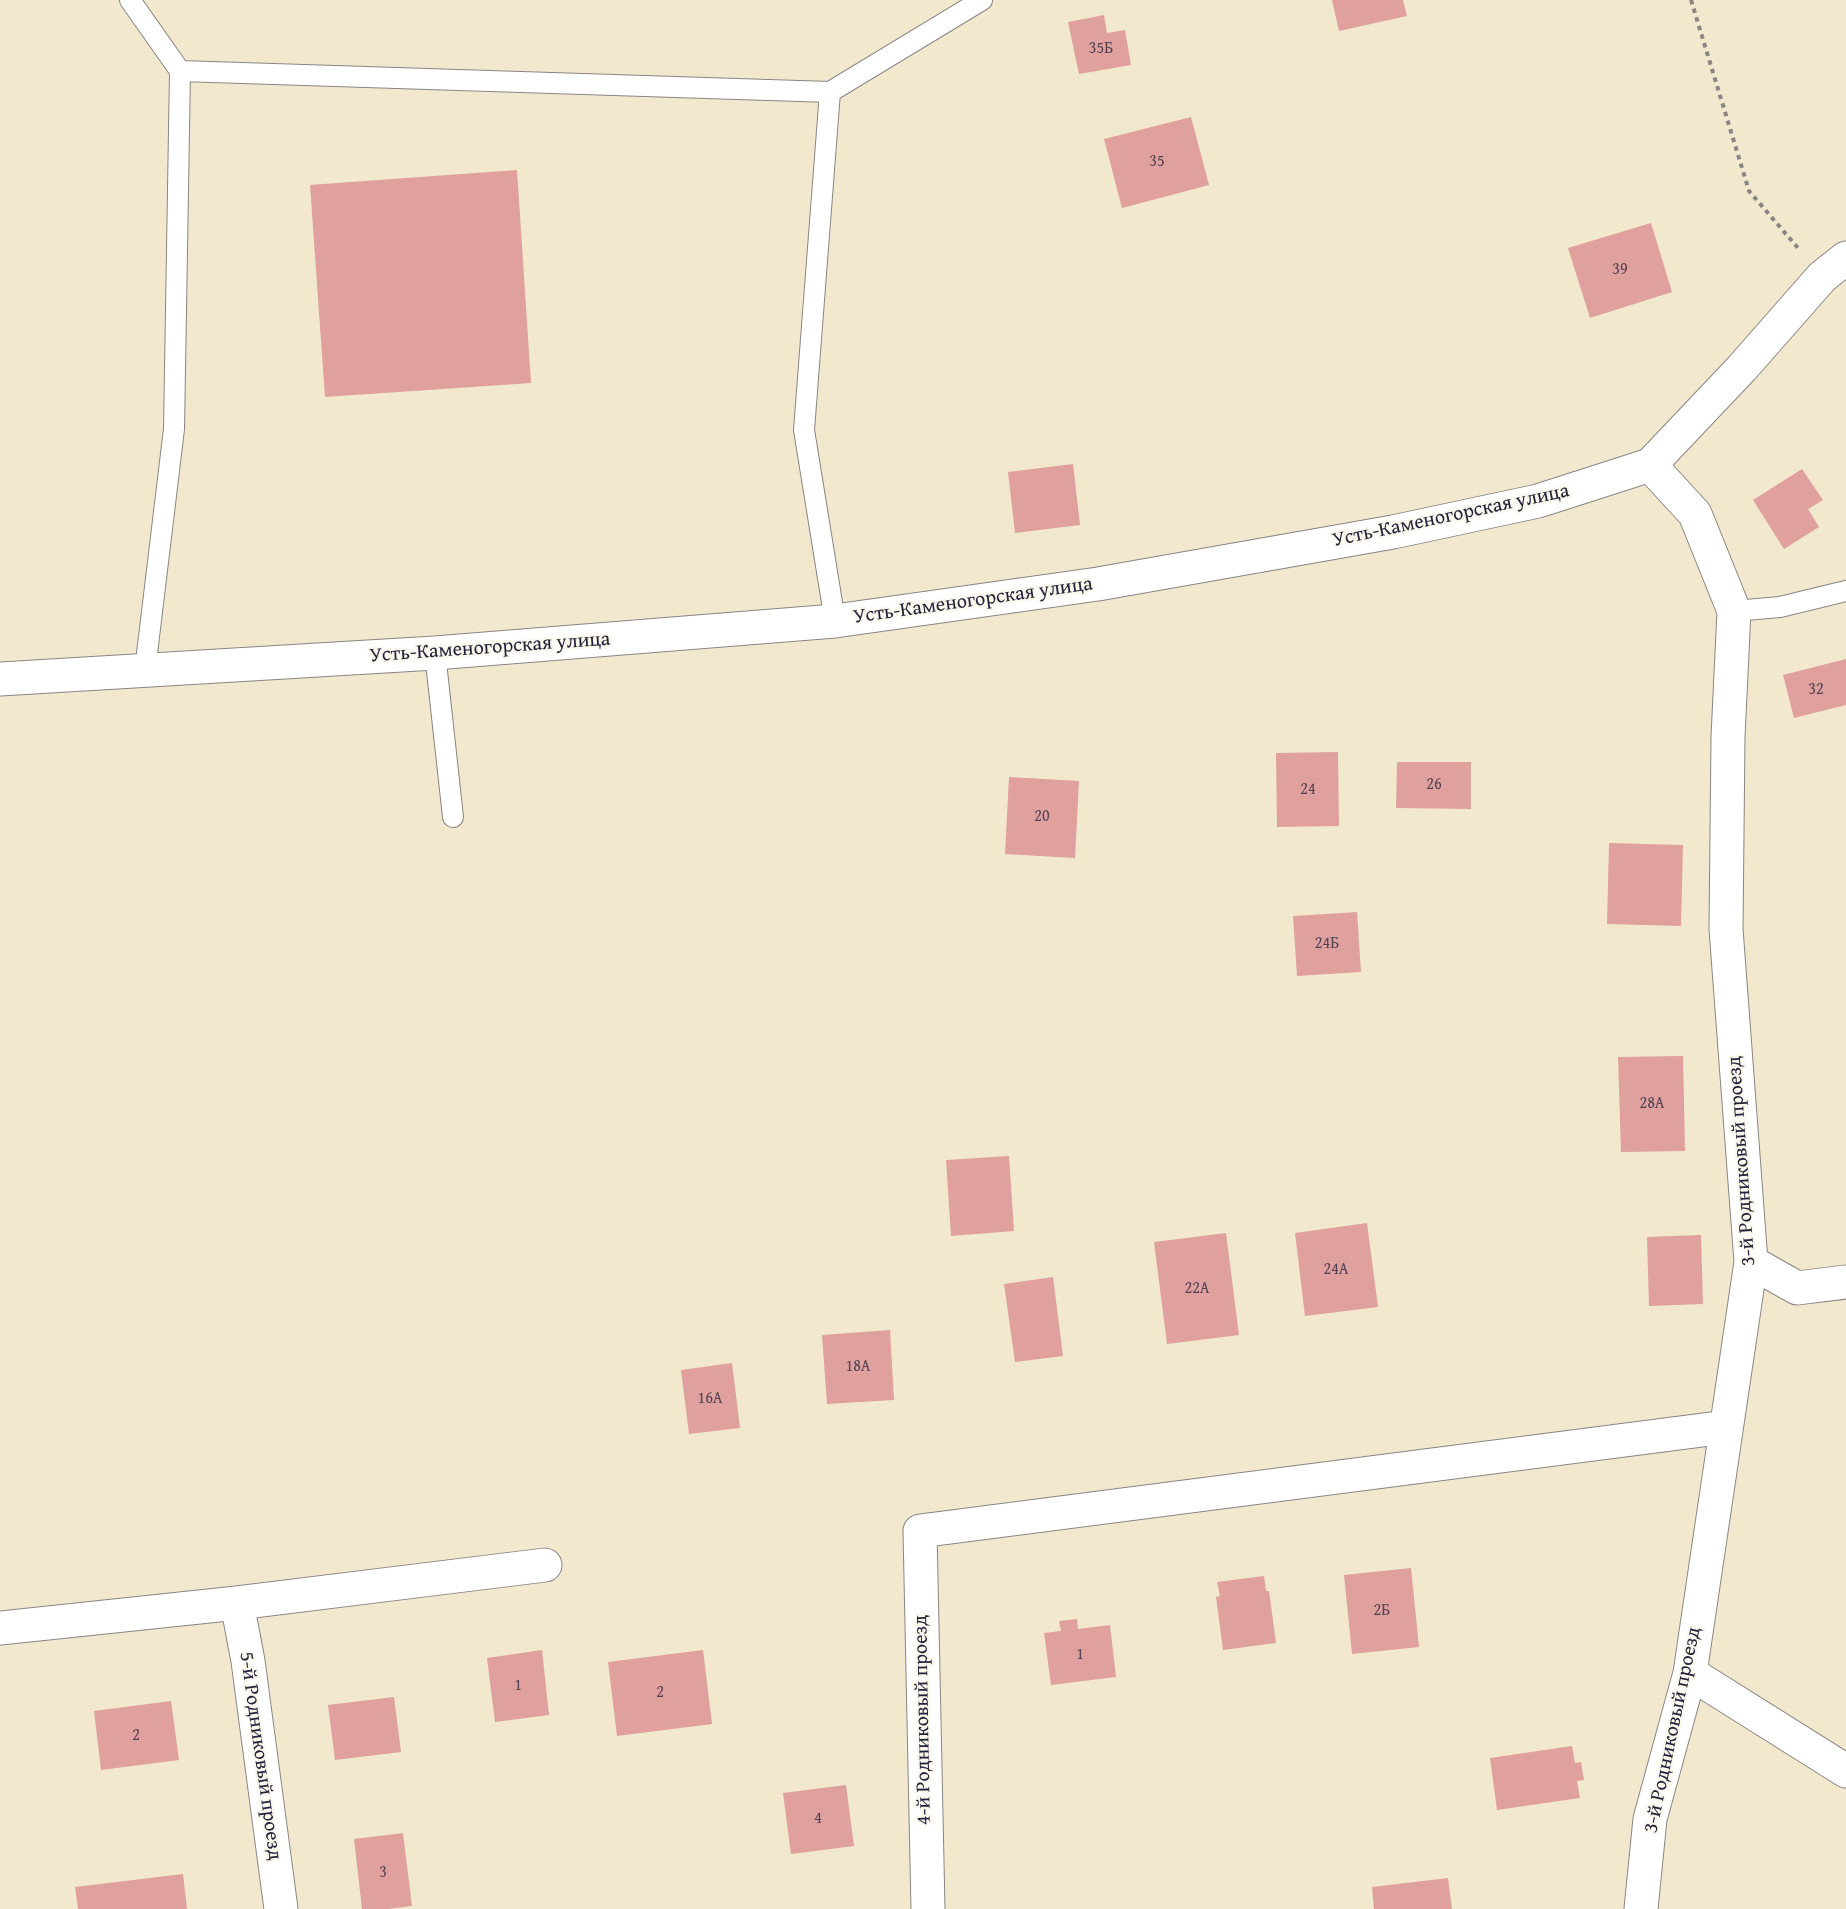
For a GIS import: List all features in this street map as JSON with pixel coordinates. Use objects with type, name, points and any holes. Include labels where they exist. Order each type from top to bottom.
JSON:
[{"type":"street","name":"Усть-Каменогорская улица","points":[[0,679],[435,653],[835,621],[1098,584],[1393,532],[1538,501],[1650,465],[1834,268]]},
{"type":"street","name":"3-й Родниковый проезд","points":[[1641,1909],[1650,1819],[1690,1673],[1751,1262],[1726,928],[1728,737],[1734,611],[1695,514],[1650,465]]},
{"type":"street","points":[[1751,1262],[1797,1288],[1846,1282]]},
{"type":"street","name":"4-й Родниковый проезд","points":[[928,1909],[920,1531],[1726,1427]]},
{"type":"street","points":[[0,1628],[237,1603],[545,1565]]},
{"type":"street","name":"5-й Родниковый проезд","points":[[237,1603],[249,1661],[281,1909]]},
{"type":"street","points":[[1690,1673],[1846,1772]]},
{"type":"lane","points":[[130,0],[180,71],[174,429],[145,670]]},
{"type":"lane","points":[[180,71],[830,92],[982,0]]},
{"type":"lane","points":[[830,92],[804,430],[835,621]]},
{"type":"lane","points":[[1734,611],[1780,607],[1846,591]]},
{"type":"lane","points":[[435,653],[453,817]]},
{"type":"path","points":[[1691,0],[1749,191],[1834,268]]},
{"type":"building","points":[[1332,0],[1403,0],[1407,16],[1339,31]]},
{"type":"building","points":[[1104,15],[1107,33],[1125,30],[1131,65],[1079,74],[1068,22]]},
{"type":"building","points":[[1191,117],[1209,185],[1122,208],[1104,139]]},
{"type":"building","points":[[517,170],[531,383],[325,397],[310,185]]},
{"type":"building","points":[[1651,223],[1672,292],[1590,318],[1568,248]]},
{"type":"building","points":[[1073,464],[1080,525],[1015,533],[1008,472]]},
{"type":"building","points":[[1802,469],[1823,500],[1808,509],[1819,527],[1784,549],[1753,500]]},
{"type":"building","points":[[1846,659],[1846,705],[1794,718],[1783,675]]},
{"type":"building","points":[[1338,752],[1339,826],[1277,827],[1276,753]]},
{"type":"building","points":[[1397,762],[1471,762],[1471,809],[1396,808]]},
{"type":"building","points":[[1009,777],[1079,781],[1075,858],[1005,854]]},
{"type":"building","points":[[1609,843],[1683,845],[1681,926],[1607,924]]},
{"type":"building","points":[[1357,912],[1361,972],[1297,976],[1293,916]]},
{"type":"building","points":[[1683,1056],[1685,1151],[1621,1152],[1618,1057]]},
{"type":"building","points":[[1009,1156],[1014,1231],[951,1236],[946,1160]]},
{"type":"building","points":[[1367,1223],[1378,1307],[1305,1316],[1295,1233]]},
{"type":"building","points":[[1226,1233],[1239,1335],[1167,1344],[1154,1242]]},
{"type":"building","points":[[1701,1235],[1703,1304],[1649,1306],[1647,1237]]},
{"type":"building","points":[[1053,1277],[1063,1356],[1015,1362],[1004,1284]]},
{"type":"building","points":[[890,1330],[894,1400],[827,1404],[822,1335]]},
{"type":"building","points":[[732,1363],[740,1428],[689,1434],[681,1370]]},
{"type":"building","points":[[1411,1568],[1419,1647],[1352,1654],[1344,1575]]},
{"type":"building","points":[[1264,1576],[1266,1591],[1269,1591],[1276,1643],[1223,1650],[1216,1597],[1220,1596],[1217,1582]]},
{"type":"building","points":[[1077,1619],[1078,1629],[1110,1625],[1116,1677],[1051,1685],[1044,1633],[1061,1631],[1059,1621]]},
{"type":"building","points":[[542,1650],[549,1715],[495,1722],[487,1658]]},
{"type":"building","points":[[703,1650],[712,1724],[617,1736],[608,1662]]},
{"type":"building","points":[[394,1697],[401,1752],[335,1760],[328,1705]]},
{"type":"building","points":[[171,1701],[179,1760],[101,1770],[94,1711]]},
{"type":"building","points":[[1572,1746],[1575,1763],[1581,1762],[1584,1780],[1577,1781],[1580,1798],[1497,1810],[1490,1758]]},
{"type":"building","points":[[846,1785],[854,1846],[791,1854],[783,1793]]},
{"type":"building","points":[[403,1833],[412,1906],[362,1909],[354,1839]]},
{"type":"building","points":[[183,1874],[187,1909],[78,1909],[75,1887]]},
{"type":"building","points":[[1448,1878],[1452,1909],[1374,1909],[1372,1887]]}]
